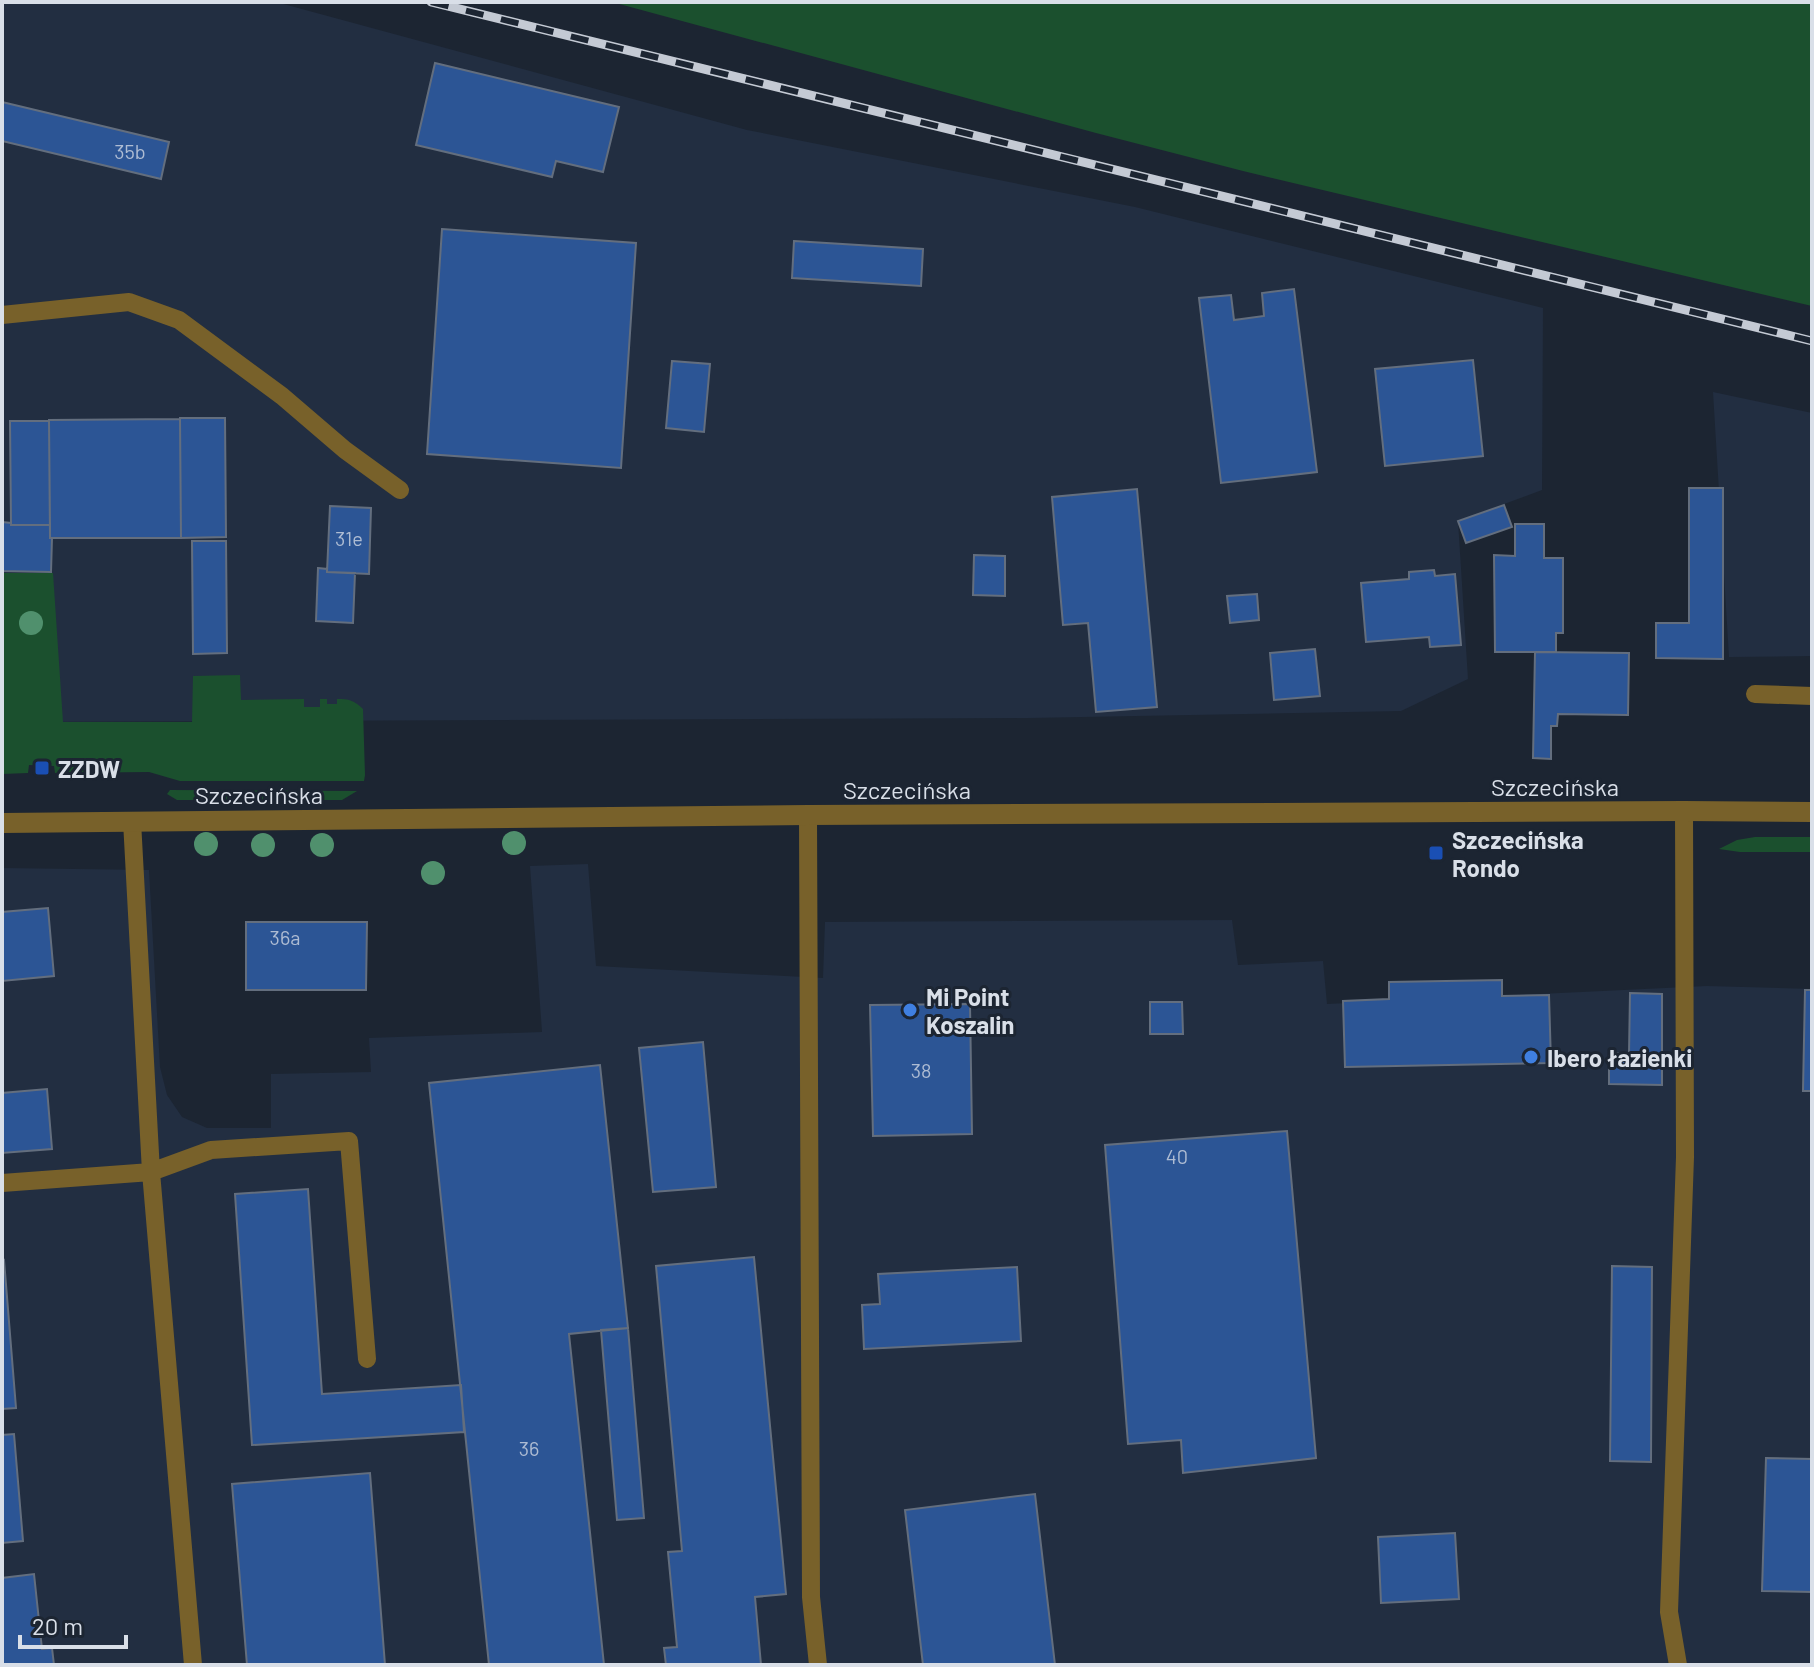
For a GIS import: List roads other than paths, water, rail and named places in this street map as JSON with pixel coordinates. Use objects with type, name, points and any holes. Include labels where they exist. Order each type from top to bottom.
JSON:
[{"type":"street","name":"Szczecińska","points":[[2,823],[808,815],[1812,812]]},
{"type":"lane","points":[[2,315],[129,302],[179,320],[282,396],[345,450],[400,490]]},
{"type":"lane","points":[[1755,694],[1812,696]]},
{"type":"lane","points":[[1678,1665],[1669,1612],[1685,1157],[1684,811]]},
{"type":"lane","points":[[808,815],[811,1597],[818,1665]]},
{"type":"lane","points":[[132,821],[151,1172],[193,1665]]},
{"type":"lane","points":[[2,1183],[151,1172],[211,1150],[349,1141],[367,1359]]},
{"type":"railway","points":[[431,2],[1812,341]]},
{"type":"place","name":"ZZDW","points":[[42,768]]},
{"type":"place","name":"Szczecińska Rondo","points":[[1436,853]]},
{"type":"place","name":"Mi Point Koszalin","points":[[910,1010]]},
{"type":"place","name":"Ibero łazienki","points":[[1531,1057]]}]
